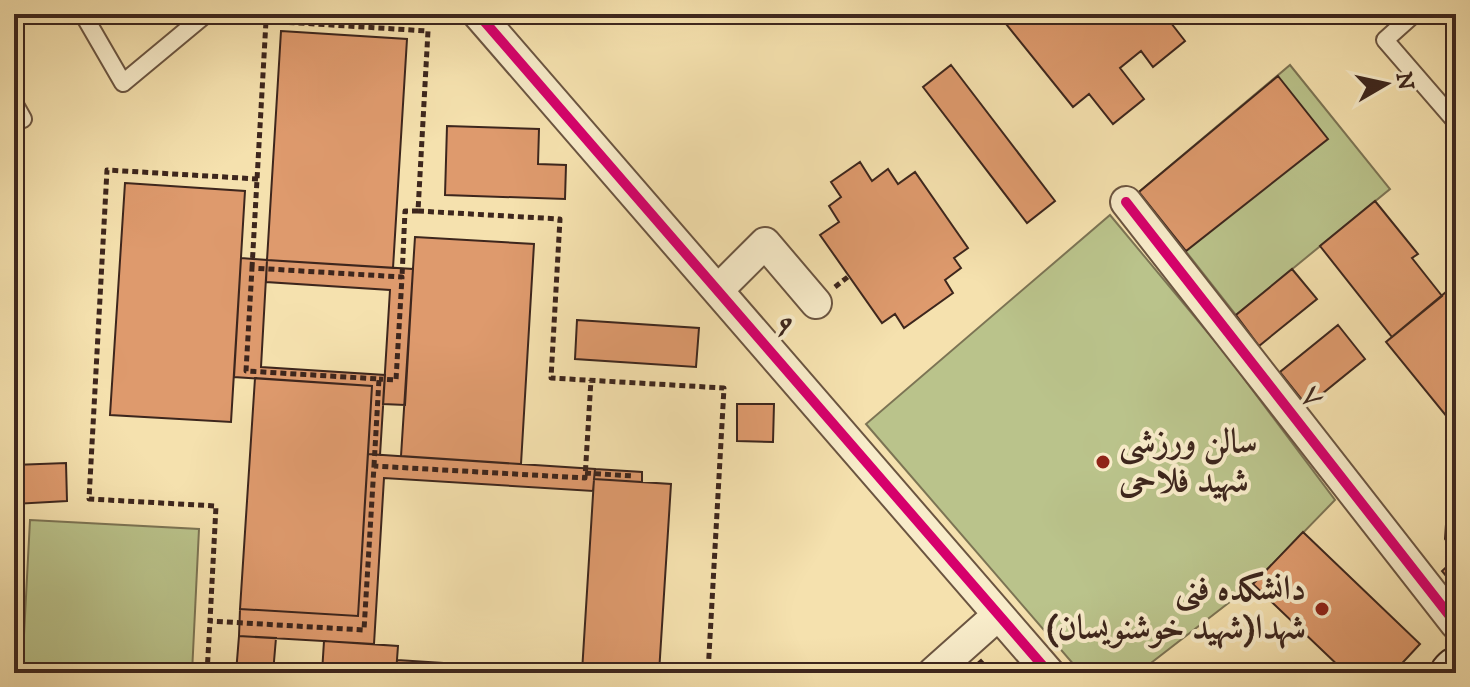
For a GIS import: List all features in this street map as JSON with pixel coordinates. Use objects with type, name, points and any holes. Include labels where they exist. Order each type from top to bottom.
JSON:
[{"type":"street","name":"۹","points":[[478,14],[1049,673]]},
{"type":"street","name":"۷","points":[[1126,202],[1179,256],[1230,347],[1264,366],[1456,624]]},
{"type":"street","points":[[718,290],[765,243],[816,303]]},
{"type":"street","points":[[933,673],[998,615]]},
{"type":"lane","points":[[83,14],[123,83],[206,14]]},
{"type":"lane","points":[[1414,14],[1385,40],[1456,122]]},
{"type":"lane","points":[[14,103],[23,119]]},
{"type":"path","points":[[418,211],[428,31],[266,21],[246,371],[396,380],[405,211],[560,219],[551,378],[724,388],[708,673]]},
{"type":"path","points":[[207,673],[216,506],[89,499],[107,170],[258,179]]},
{"type":"path","points":[[252,268],[402,277]]},
{"type":"path","points":[[210,621],[364,630],[379,379]]},
{"type":"path","points":[[374,466],[585,478],[591,380]]},
{"type":"path","points":[[585,473],[633,476]]},
{"type":"green space","points":[[1290,65],[1390,189],[1236,315],[1139,192]]},
{"type":"green space","name":"سالن ورزشی شهید فلاحی","points":[[1110,215],[1224,352],[1335,500],[1253,584],[1138,673],[1081,673],[866,424]]},
{"type":"green space","points":[[30,520],[199,529],[192,673],[22,673]]},
{"type":"building","points":[[998,14],[1164,14],[1185,41],[1153,67],[1141,51],[1120,68],[1144,99],[1113,124],[1089,94],[1073,107]]},
{"type":"building","points":[[281,31],[407,39],[393,268],[267,260]]},
{"type":"building","points":[[951,65],[1055,201],[1027,223],[923,87]]},
{"type":"building","points":[[1278,76],[1328,139],[1186,251],[1139,192]]},
{"type":"building","points":[[447,126],[539,129],[538,164],[566,165],[565,199],[445,195]]},
{"type":"building","points":[[860,162],[872,181],[888,169],[898,184],[915,172],[968,248],[954,258],[961,268],[945,280],[953,293],[904,328],[895,314],[882,323],[820,235],[839,222],[829,206],[841,197],[831,182]]},
{"type":"building","points":[[125,183],[245,191],[231,422],[110,415]]},
{"type":"building","points":[[1375,201],[1418,254],[1412,258],[1442,296],[1392,337],[1320,246]]},
{"type":"building","points":[[415,237],[534,244],[521,464],[401,456]]},
{"type":"building","points":[[241,258],[267,260],[261,367],[385,375],[380,455],[368,454],[372,386],[234,377]]},
{"type":"building","points":[[267,260],[413,269],[405,405],[383,404],[390,290],[266,282]]},
{"type":"building","points":[[1292,269],[1317,299],[1259,346],[1236,315]]},
{"type":"building","points":[[1446,292],[1456,305],[1456,428],[1386,342]]},
{"type":"building","points":[[577,320],[699,328],[696,367],[575,359]]},
{"type":"building","points":[[1338,325],[1365,359],[1307,406],[1280,372]]},
{"type":"building","points":[[255,378],[372,386],[358,616],[240,609]]},
{"type":"building","points":[[737,404],[774,404],[773,442],[737,441]]},
{"type":"building","points":[[368,454],[595,469],[593,491],[384,478],[374,644],[239,636],[240,609],[358,616]]},
{"type":"building","points":[[66,463],[67,501],[14,504],[14,465]]},
{"type":"building","points":[[595,469],[642,472],[642,482],[594,479]]},
{"type":"building","points":[[594,479],[671,484],[659,673],[582,672]]},
{"type":"building","points":[[1456,489],[1456,554],[1445,539],[1448,495]]},
{"type":"building","points":[[1303,532],[1420,644],[1393,673],[1346,673],[1253,584]]},
{"type":"building","points":[[1456,558],[1456,588],[1442,571]]},
{"type":"building","points":[[239,636],[276,638],[273,673],[236,673]]},
{"type":"building","points":[[324,641],[398,646],[396,673],[322,673]]},
{"type":"building","points":[[397,660],[582,672],[606,673],[396,673]]},
{"type":"building","points":[[981,660],[993,673],[966,673]]},
{"type":"cycle path","points":[[478,14],[1049,673]]},
{"type":"cycle path","points":[[1126,202],[1456,624]]},
{"type":"place","name":"سالن ورزشی شهید فلاحی","points":[[1103,462]]},
{"type":"place","name":"دانشکده فنی شهدا(شهید خوشنویسان)","points":[[1322,609]]}]
